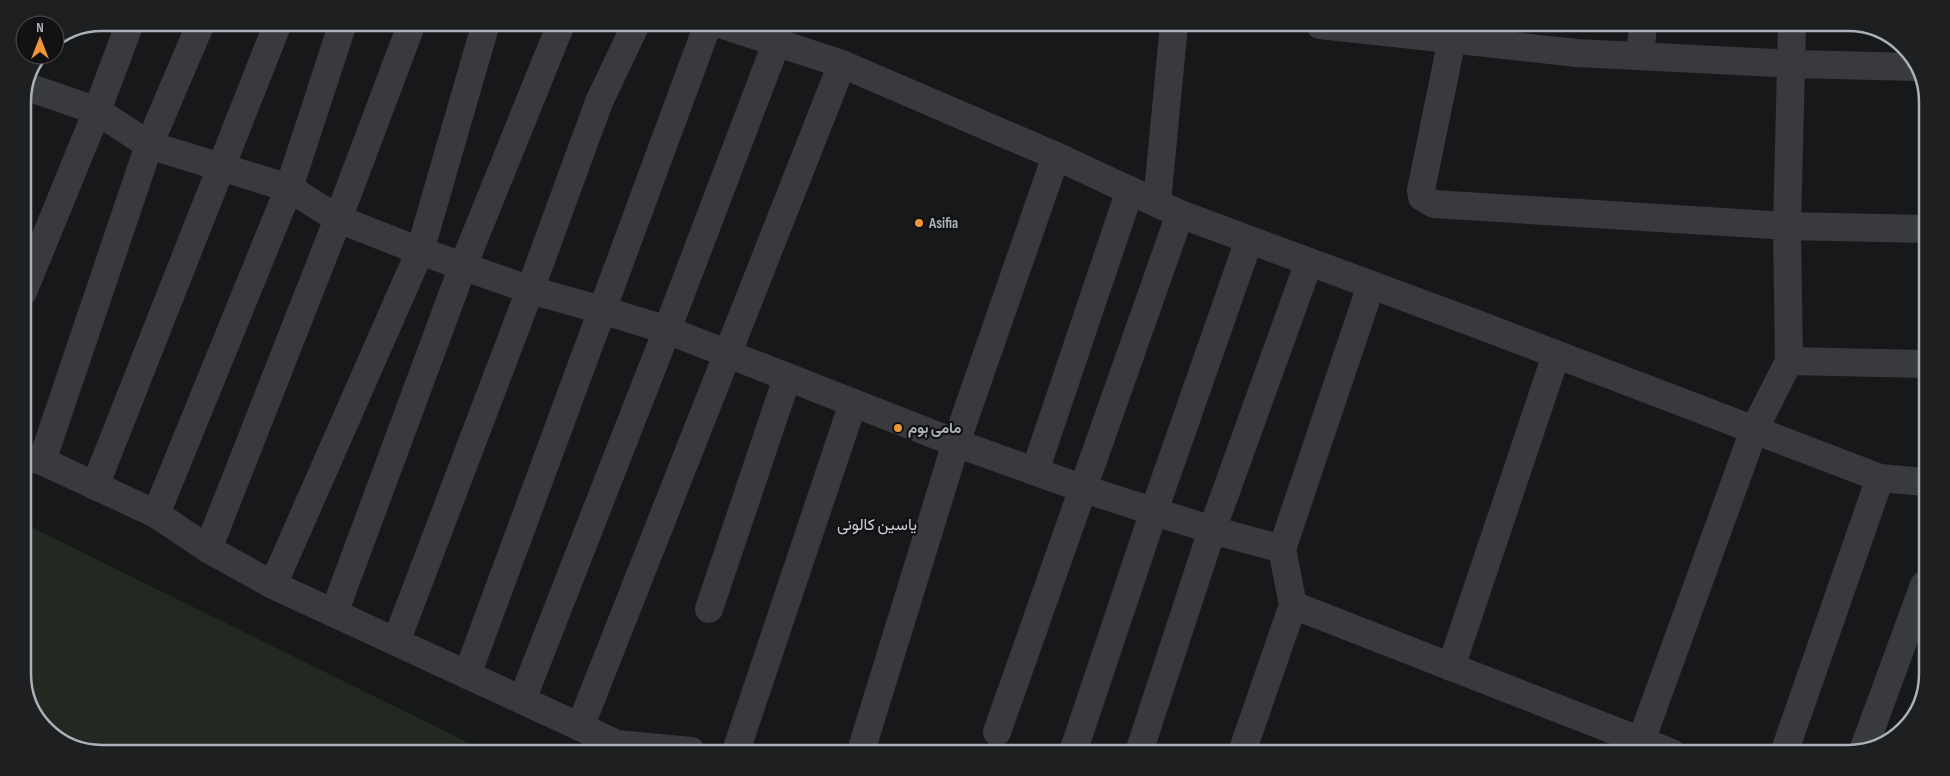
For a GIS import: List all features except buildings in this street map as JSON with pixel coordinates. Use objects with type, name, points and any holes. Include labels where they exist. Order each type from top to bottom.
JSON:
[{"type":"street","points":[[31,272],[97,111],[127,31]]},
{"type":"street","points":[[198,31],[149,145],[32,459],[156,514],[208,549],[272,585],[617,744],[628,745]]},
{"type":"street","points":[[95,486],[275,31]]},
{"type":"street","points":[[156,514],[288,188],[340,31]]},
{"type":"street","points":[[208,549],[338,219],[409,31]]},
{"type":"street","points":[[272,585],[420,251],[484,31]]},
{"type":"street","points":[[334,614],[463,266],[558,31]]},
{"type":"street","points":[[396,642],[530,290],[599,102],[633,31]]},
{"type":"street","points":[[467,675],[705,31]]},
{"type":"street","points":[[740,31],[842,64],[1056,156],[1180,214],[1556,354],[1880,478],[1919,481]]},
{"type":"street","points":[[1156,202],[1173,31]]},
{"type":"street","points":[[1396,31],[1452,39],[1512,36],[1577,53],[1793,64],[1909,67]]},
{"type":"street","points":[[1640,56],[1642,31]]},
{"type":"street","points":[[1642,741],[1754,430],[1789,360],[1787,226],[1793,64],[1792,31]]},
{"type":"street","points":[[1452,39],[1421,190],[1422,197],[1426,201],[1434,204],[1787,226],[1919,229]]},
{"type":"street","points":[[522,700],[667,330],[776,44]]},
{"type":"street","points":[[580,727],[842,64]]},
{"type":"street","points":[[33,90],[97,111],[149,145],[288,188],[338,219],[420,251],[530,290],[667,330],[726,355],[956,443],[1084,489],[1212,530],[1282,549]]},
{"type":"street","points":[[863,745],[956,443],[1056,156]]},
{"type":"street","points":[[1035,471],[1130,190]]},
{"type":"street","points":[[997,732],[1180,214]]},
{"type":"street","points":[[1075,745],[1154,511],[1249,240]]},
{"type":"street","points":[[1142,745],[1212,530],[1309,262]]},
{"type":"street","points":[[1244,745],[1293,605],[1282,549],[1371,285]]},
{"type":"street","points":[[1451,667],[1556,354]]},
{"type":"street","points":[[1789,360],[1919,364]]},
{"type":"street","points":[[709,609],[787,378]]},
{"type":"street","points":[[738,745],[853,403]]},
{"type":"street","points":[[1787,745],[1880,478]]},
{"type":"street","points":[[1866,742],[1919,599]]},
{"type":"street","points":[[1293,605],[1652,745]]},
{"type":"shaded area","points":[[31,527],[473,745],[103,745],[80,741],[71,737],[59,730],[46,717],[35,696],[31,678]]},
{"type":"place","name":"Asifia","points":[[919,223]]},
{"type":"place","name":"مامی ہوم","points":[[898,428]]},
{"type":"district","name":"یاسین کالونی","points":[[877,524]]}]
